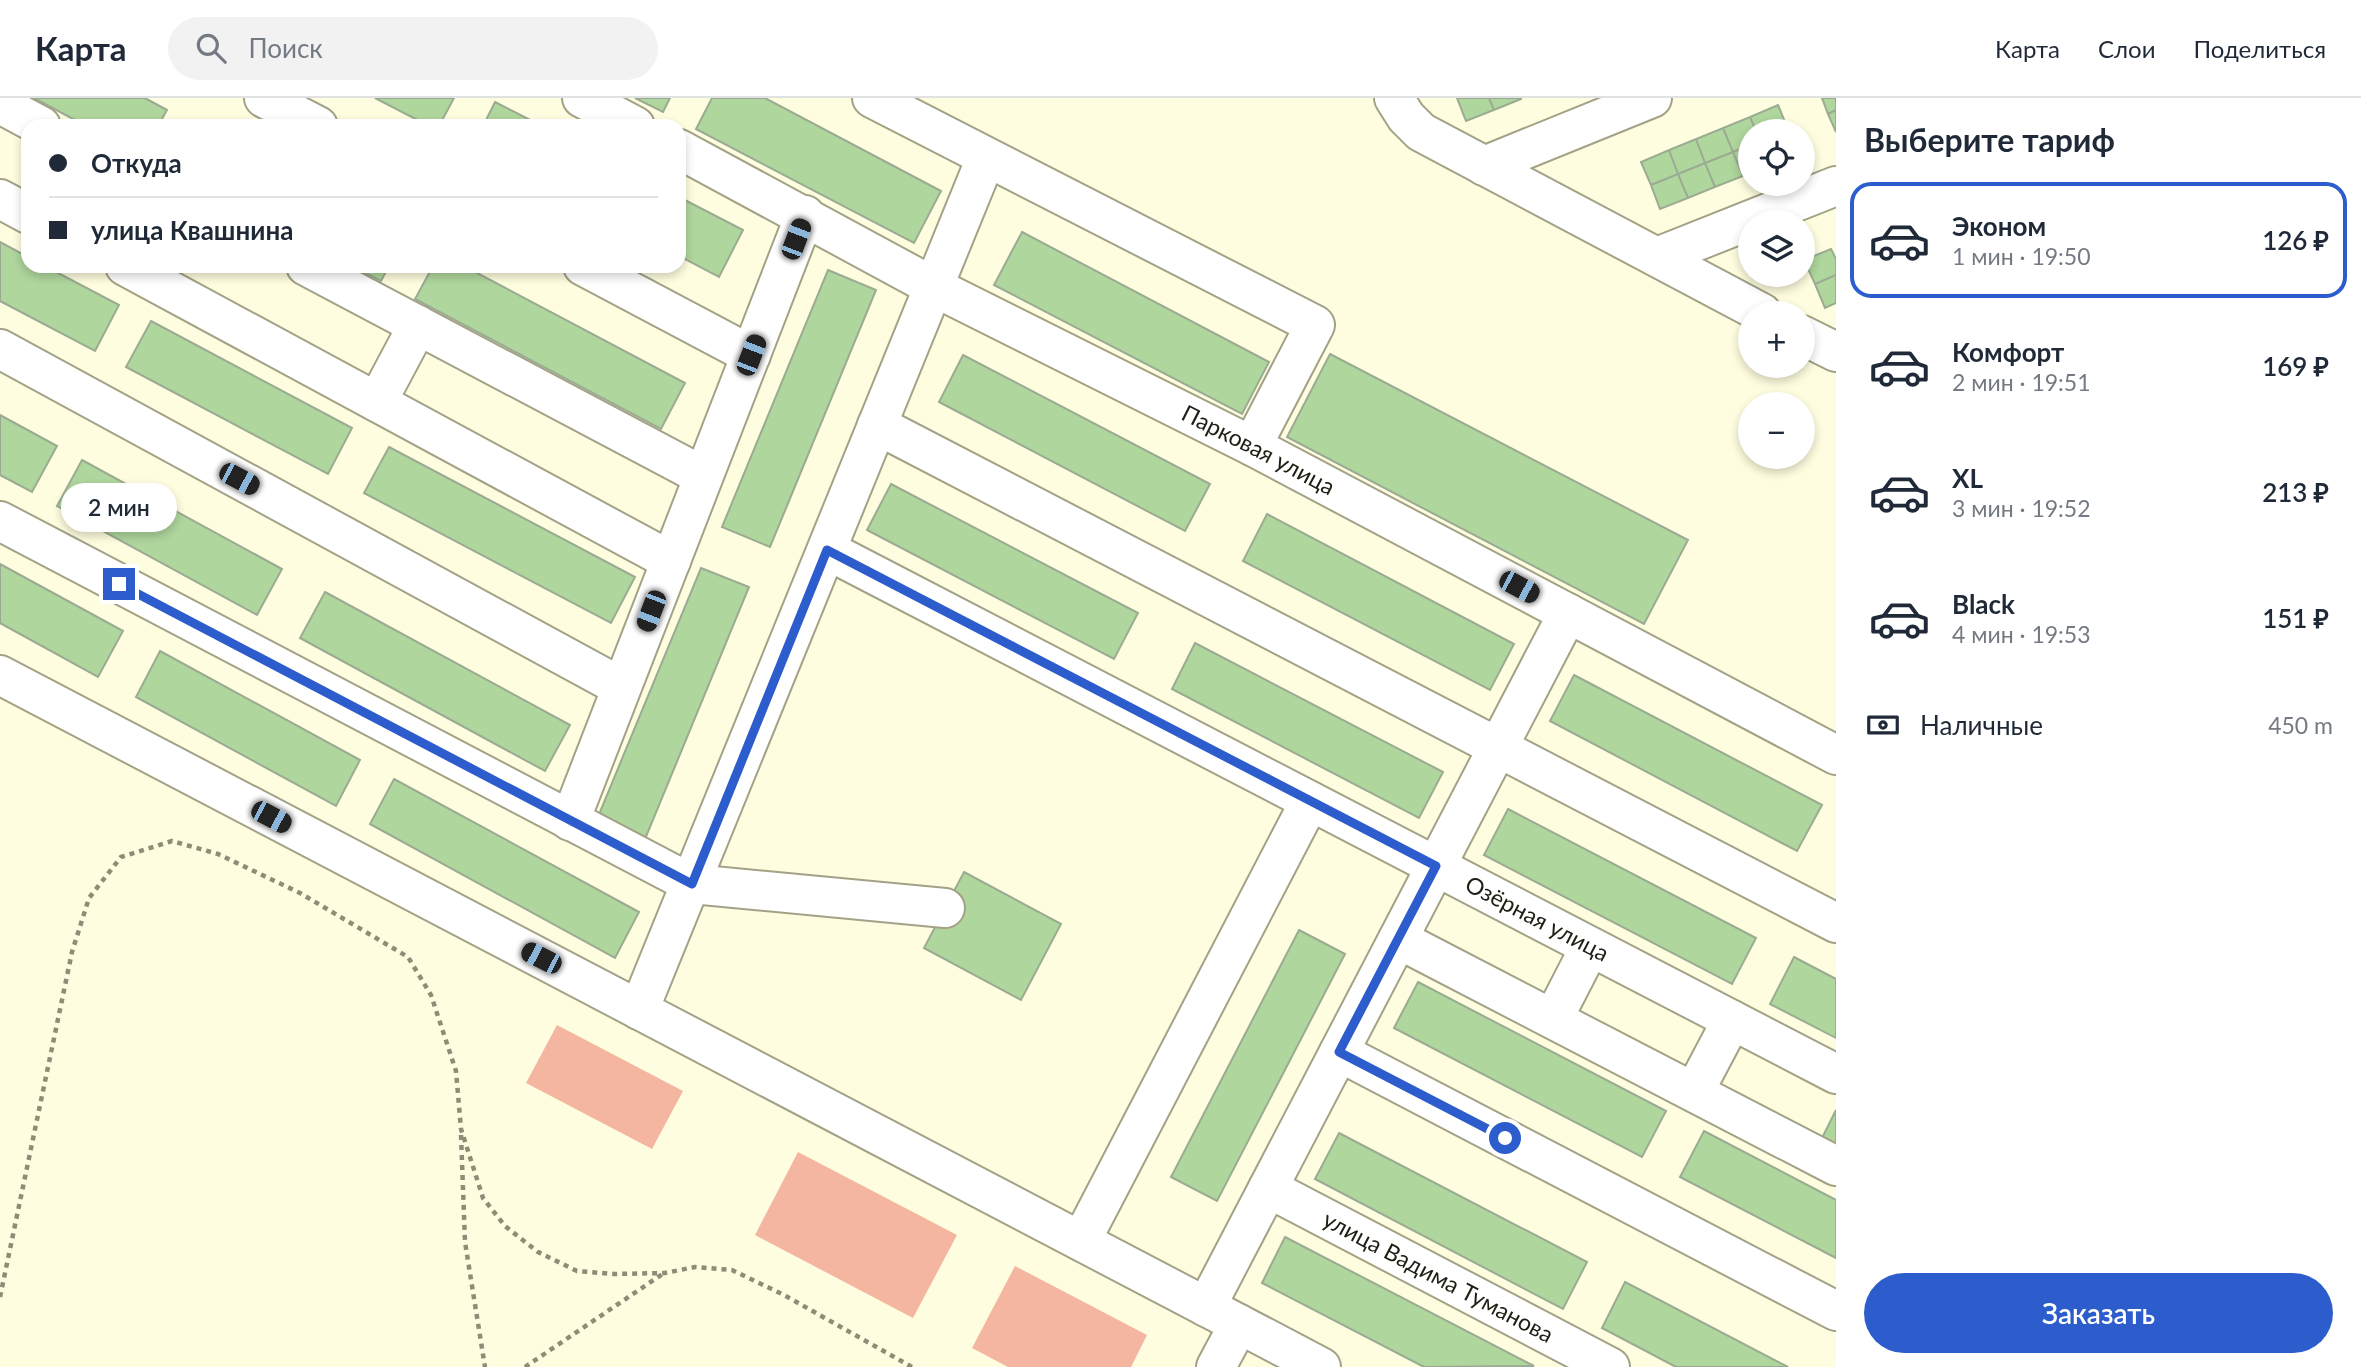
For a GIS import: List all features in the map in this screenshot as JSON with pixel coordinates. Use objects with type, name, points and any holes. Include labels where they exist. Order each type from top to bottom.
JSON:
[{"type":"street","points":[[264,98],[304,119]]},
{"type":"street","points":[[582,98],[622,119]]},
{"type":"street","points":[[872,98],[1315,325],[1252,446]]},
{"type":"street","points":[[1394,98],[1406,117],[1421,132],[1740,301]]},
{"type":"street","points":[[1484,166],[1652,98]]},
{"type":"street","points":[[0,104],[28,119]]},
{"type":"street","name":"Парковая улица","points":[[686,153],[934,287],[1252,446],[1836,755]]},
{"type":"street","points":[[639,1010],[986,158]]},
{"type":"street","points":[[1657,257],[1836,186]]},
{"type":"street","points":[[0,199],[21,210]]},
{"type":"street","points":[[570,821],[805,215]]},
{"type":"street","points":[[138,273],[671,561]]},
{"type":"street","points":[[319,273],[704,476]]},
{"type":"street","points":[[596,273],[751,355]]},
{"type":"street","points":[[377,402],[418,325]]},
{"type":"street","points":[[0,349],[621,687]]},
{"type":"street","points":[[877,425],[1836,923]]},
{"type":"street","points":[[0,521],[692,884],[945,908]]},
{"type":"street","name":"Озёрная улица","points":[[827,550],[1310,801],[1431,876],[1585,956],[1727,1029],[1836,1074]]},
{"type":"street","points":[[1216,1367],[1223,1315],[1268,1188],[1568,613]]},
{"type":"street","points":[[0,675],[1321,1367]]},
{"type":"street","points":[[1081,1241],[1310,801]]},
{"type":"street","points":[[1398,939],[1836,1166]]},
{"type":"street","points":[[1553,1019],[1585,956]]},
{"type":"street","points":[[1694,1092],[1727,1029]]},
{"type":"street","points":[[1339,1052],[1836,1311]]},
{"type":"street","name":"улица Вадима Туманова","points":[[1268,1188],[1610,1367]]},
{"type":"path","points":[[0,1297],[72,952],[89,898],[121,857],[172,841],[218,854],[300,893],[408,957],[430,995],[456,1071],[465,1242],[485,1367]]},
{"type":"path","points":[[461,1129],[484,1198],[505,1226],[538,1252],[577,1271],[614,1274],[665,1273],[695,1266],[732,1270],[785,1295],[912,1367]]},
{"type":"path","points":[[525,1367],[665,1273]]},
{"type":"shaded area","points":[[557,1025],[683,1091],[652,1149],[526,1083]]},
{"type":"shaded area","points":[[798,1152],[957,1235],[913,1318],[755,1235]]},
{"type":"shaded area","points":[[1015,1266],[1147,1335],[1131,1367],[1008,1367],[972,1348]]},
{"type":"building","points":[[34,98],[145,98],[167,110],[162,119],[73,119]]},
{"type":"building","points":[[375,98],[454,98],[443,119],[416,119]]},
{"type":"building","points":[[635,98],[670,98],[663,112]]},
{"type":"building","points":[[712,98],[765,98],[941,191],[914,243],[696,129]]},
{"type":"building","points":[[1457,98],[1489,98],[1494,110],[1466,121]]},
{"type":"building","points":[[1489,98],[1521,98],[1521,99],[1494,110]]},
{"type":"building","points":[[1822,98],[1836,98],[1836,110],[1828,114]]},
{"type":"building","points":[[495,102],[528,119],[486,119]]},
{"type":"building","points":[[1778,105],[1784,119],[1751,119],[1750,117]]},
{"type":"building","points":[[1836,110],[1836,132],[1828,114]]},
{"type":"building","points":[[1738,122],[1738,150],[1733,152],[1723,128]]},
{"type":"building","points":[[1723,128],[1733,152],[1705,163],[1696,139]]},
{"type":"building","points":[[1696,139],[1705,163],[1678,174],[1669,150]]},
{"type":"building","points":[[1669,150],[1678,174],[1651,185],[1641,162]]},
{"type":"building","points":[[1738,150],[1738,164],[1733,152]]},
{"type":"building","points":[[1733,152],[1738,164],[1738,178],[1715,187],[1705,163]]},
{"type":"building","points":[[1705,163],[1715,187],[1688,198],[1678,174]]},
{"type":"building","points":[[1678,174],[1688,198],[1660,209],[1651,185]]},
{"type":"building","points":[[686,201],[743,230],[719,277],[686,260]]},
{"type":"building","points":[[1022,232],[1269,362],[1242,414],[994,285]]},
{"type":"building","points":[[0,242],[21,253],[21,273],[58,273],[119,305],[95,351],[0,301]]},
{"type":"building","points":[[1831,249],[1836,259],[1836,275],[1815,284],[1815,256]]},
{"type":"building","points":[[828,270],[876,290],[770,547],[722,527]]},
{"type":"building","points":[[366,273],[385,273],[381,281]]},
{"type":"building","points":[[429,273],[477,273],[685,383],[661,429],[415,299]]},
{"type":"building","points":[[1836,275],[1836,303],[1825,308],[1815,284]]},
{"type":"building","points":[[151,321],[352,428],[328,474],[126,367]]},
{"type":"building","points":[[1330,354],[1688,540],[1644,624],[1287,437]]},
{"type":"building","points":[[963,355],[1210,484],[1185,531],[939,402]]},
{"type":"building","points":[[0,415],[57,446],[32,492],[0,475]]},
{"type":"building","points":[[389,447],[635,577],[611,623],[364,493]]},
{"type":"building","points":[[82,460],[282,569],[257,615],[57,506]]},
{"type":"building","points":[[891,484],[1138,613],[1114,659],[867,530]]},
{"type":"building","points":[[1267,514],[1514,644],[1490,690],[1243,561]]},
{"type":"building","points":[[0,564],[123,631],[98,677],[0,623]]},
{"type":"building","points":[[701,568],[749,587],[643,844],[595,824]]},
{"type":"building","points":[[325,592],[570,725],[545,771],[300,638]]},
{"type":"building","points":[[1195,643],[1443,772],[1419,818],[1172,689]]},
{"type":"building","points":[[160,651],[360,760],[336,806],[136,697]]},
{"type":"building","points":[[1574,675],[1822,805],[1797,851],[1550,721]]},
{"type":"building","points":[[394,779],[639,912],[615,958],[370,824]]},
{"type":"building","points":[[1508,809],[1756,938],[1732,984],[1484,855]]},
{"type":"building","points":[[964,872],[1061,924],[1021,1000],[924,948]]},
{"type":"building","points":[[1299,930],[1345,954],[1217,1201],[1171,1177]]},
{"type":"building","points":[[1794,957],[1836,979],[1836,1038],[1770,1004]]},
{"type":"building","points":[[1418,982],[1666,1111],[1642,1157],[1394,1028]]},
{"type":"building","points":[[1836,1110],[1836,1148],[1821,1140]]},
{"type":"building","points":[[1704,1131],[1836,1200],[1836,1258],[1680,1177]]},
{"type":"building","points":[[1339,1133],[1587,1262],[1563,1309],[1315,1179]]},
{"type":"building","points":[[1285,1237],[1534,1366],[1424,1367],[1262,1283]]},
{"type":"building","points":[[1625,1282],[1788,1367],[1676,1367],[1602,1328]]},
{"type":"route","points":[[119,584],[692,884],[827,550],[1436,866],[1339,1052],[1505,1138]]}]
